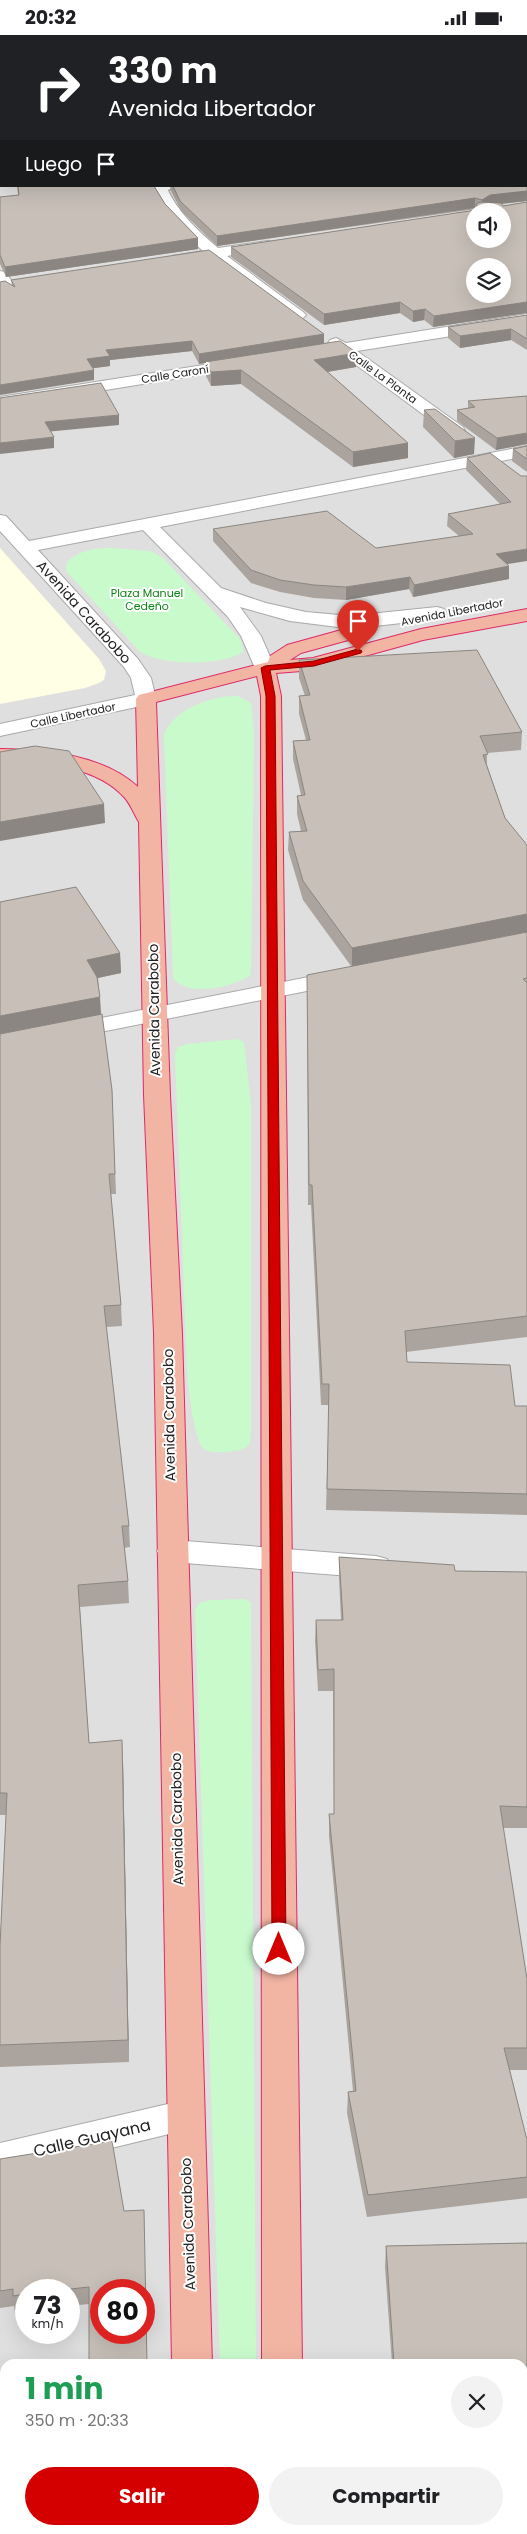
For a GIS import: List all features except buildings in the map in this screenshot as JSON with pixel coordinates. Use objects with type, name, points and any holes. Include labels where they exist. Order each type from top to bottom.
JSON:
[{"type":"highway","name":"Avenida Libertador","points":[[265,668],[294,649],[437,613],[527,598]]},
{"type":"highway","name":"Avenida Libertador","points":[[146,699],[265,668],[314,664],[421,635],[527,615]]},
{"type":"highway","points":[[265,668],[271,696],[282,2359]]},
{"type":"highway","name":"Avenida Carabobo","points":[[146,699],[155,1015],[168,1333],[192,2359]]},
{"type":"highway","points":[[0,755],[47,758],[92,769],[128,789],[137,799],[150,821]]},
{"type":"street","name":"Calle La Planta","points":[[163,187],[178,217],[214,254],[514,472]]},
{"type":"street","points":[[167,261],[282,243]]},
{"type":"street","points":[[2,281],[25,281]]},
{"type":"street","points":[[295,355],[527,319]]},
{"type":"street","name":"Calle Caroní","points":[[0,402],[256,362]]},
{"type":"street","points":[[24,547],[527,451]]},
{"type":"street","name":"Avenida Carabobo","points":[[0,520],[131,663],[141,678],[146,699]]},
{"type":"street","points":[[146,523],[235,613],[251,635],[265,668]]},
{"type":"street","points":[[214,592],[244,604],[275,612],[339,621],[437,613]]},
{"type":"street","name":"Calle Libertador","points":[[0,730],[146,699]]},
{"type":"street","points":[[0,1045],[361,974]]},
{"type":"street","points":[[172,1551],[402,1569]]},
{"type":"street","name":"Calle Guayana","points":[[0,2159],[185,2116]]},
{"type":"shaded area","points":[[0,187],[527,187],[527,2359],[0,2359]]},
{"type":"shaded area","points":[[0,548],[99,659],[106,671],[104,680],[85,688],[0,704]]},
{"type":"green space","name":"Plaza Manuel Cedeño","points":[[112,548],[150,551],[162,557],[241,640],[243,652],[234,657],[221,660],[175,662],[148,656],[139,651],[66,571],[67,562],[82,552]]},
{"type":"green space","points":[[238,696],[251,703],[254,734],[251,972],[250,976],[242,980],[221,987],[210,989],[189,988],[173,978],[164,734],[176,717],[195,705],[217,698]]},
{"type":"green space","points":[[237,1039],[244,1042],[251,1105],[251,1433],[250,1443],[245,1448],[236,1451],[216,1452],[205,1450],[200,1443],[194,1424],[190,1400],[175,1054],[178,1047],[187,1044]]},
{"type":"green space","points":[[245,1599],[251,1603],[256,2359],[220,2359],[195,1610],[199,1603],[212,1600]]},
{"type":"route","points":[[279,1949],[271,696],[265,668],[314,664],[358,651]]}]
